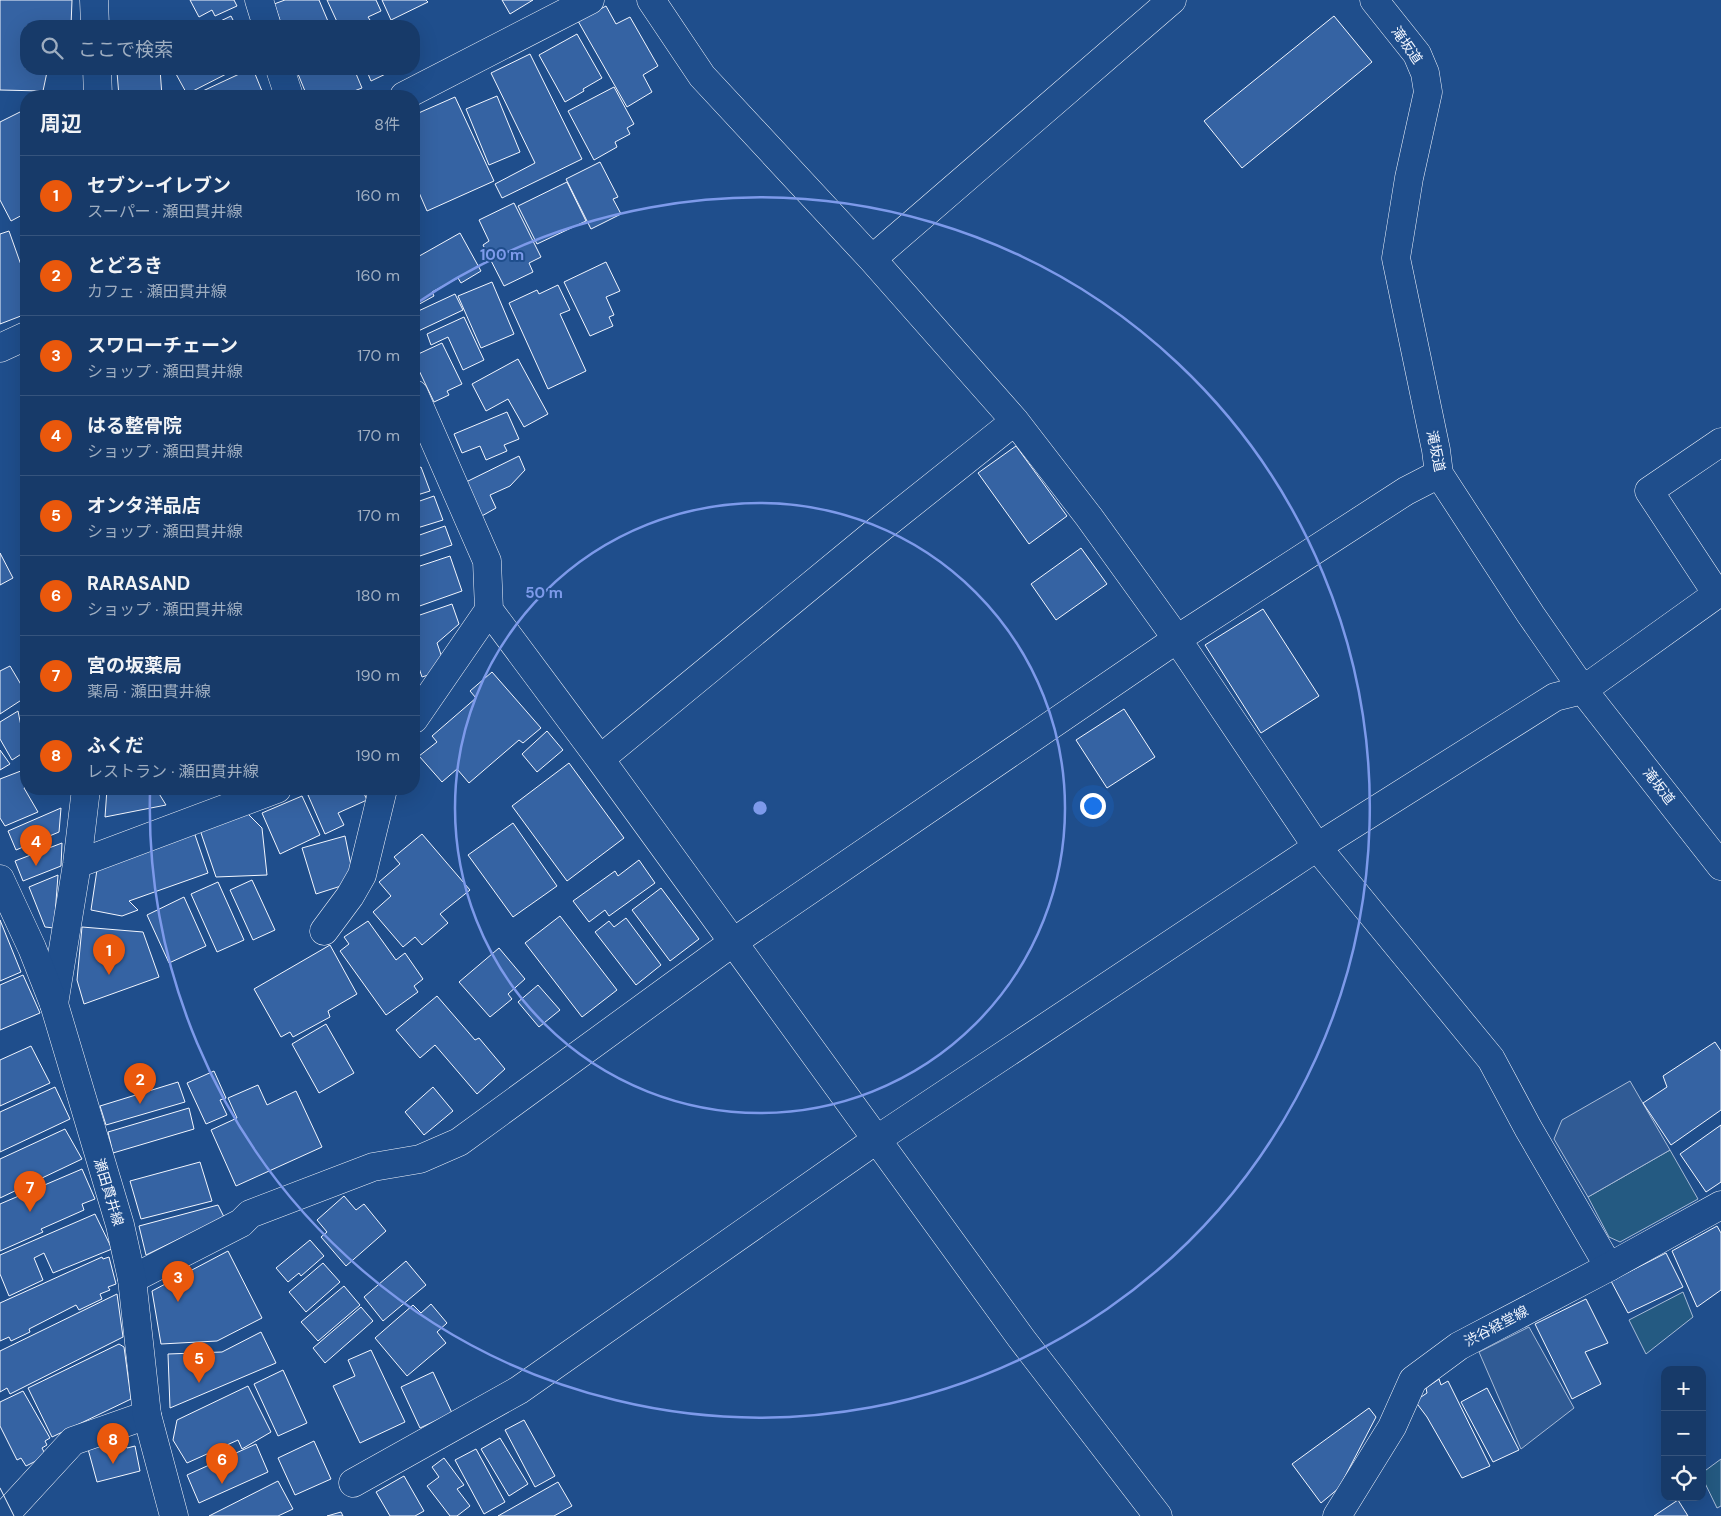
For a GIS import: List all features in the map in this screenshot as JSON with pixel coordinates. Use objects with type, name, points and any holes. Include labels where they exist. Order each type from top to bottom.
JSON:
[{"type":"street","points":[[94,0],[95,20]]},
{"type":"street","points":[[258,0],[265,20]]},
{"type":"street","points":[[416,90],[590,0]]},
{"type":"street","points":[[651,0],[702,76],[872,259],[1015,421],[1089,517],[1177,639],[1317,847],[1491,1059],[1528,1128],[1609,1267]]},
{"type":"street","points":[[872,259],[1172,0]]},
{"type":"street","name":"滝坂道","points":[[1374,0],[1417,54],[1425,73],[1428,92],[1396,258],[1436,450],[1439,474],[1531,615],[1583,690],[1721,866]]},
{"type":"street","points":[[97,75],[98,90]]},
{"type":"street","points":[[282,75],[287,90]]},
{"type":"street","points":[[0,348],[20,339]]},
{"type":"street","points":[[420,408],[487,561],[489,610],[600,759],[1021,1338],[1158,1516]]},
{"type":"street","points":[[600,759],[1015,421]]},
{"type":"street","points":[[353,1483],[519,1390],[876,1140],[1317,847],[1555,697],[1583,690],[1717,594],[1649,491],[1721,442]]},
{"type":"street","points":[[132,1279],[241,1223],[250,1214],[373,1167],[420,1159],[459,1142],[732,942],[1177,639],[1406,491],[1439,474]]},
{"type":"street","points":[[420,710],[489,610]]},
{"type":"street","points":[[54,1004],[77,864],[85,795]]},
{"type":"street","points":[[77,864],[261,795]]},
{"type":"street","points":[[324,931],[362,876],[382,795]]},
{"type":"street","name":"瀬田貫井線","points":[[0,879],[32,948],[54,1004],[120,1225],[132,1279],[147,1415],[174,1516]]},
{"type":"street","name":"渋谷経堂線","points":[[1337,1516],[1392,1427],[1414,1380],[1459,1346],[1609,1267],[1721,1205]]},
{"type":"street","points":[[4,1516],[73,1441],[147,1415]]},
{"type":"shaded area","points":[[1630,1081],[1670,1150],[1588,1197],[1554,1139],[1562,1120]]},
{"type":"shaded area","points":[[1670,1150],[1698,1199],[1620,1242],[1609,1237],[1588,1197]]},
{"type":"shaded area","points":[[1683,1292],[1693,1317],[1646,1354],[1629,1320]]},
{"type":"shaded area","points":[[1529,1327],[1574,1408],[1521,1449],[1479,1352]]},
{"type":"shaded area","points":[[1721,1459],[1721,1506],[1717,1508],[1706,1485],[1706,1470]]},
{"type":"building","points":[[0,0],[72,0],[71,20],[20,20],[20,75],[46,75],[43,90],[0,90]]},
{"type":"building","points":[[190,0],[234,0],[237,6],[215,16],[212,10],[199,17]]},
{"type":"building","points":[[285,0],[319,0],[327,20],[280,20],[274,4]]},
{"type":"building","points":[[327,0],[376,0],[381,11],[368,17],[370,20],[336,20]]},
{"type":"building","points":[[382,0],[426,0],[428,2],[391,20]]},
{"type":"building","points":[[502,0],[533,0],[510,14]]},
{"type":"building","points":[[606,6],[616,24],[630,17],[658,66],[643,75],[652,92],[627,107],[578,21]]},
{"type":"building","points":[[231,16],[233,20],[223,20]]},
{"type":"building","points":[[1334,16],[1372,62],[1242,168],[1204,121]]},
{"type":"building","points":[[577,34],[602,78],[565,102],[539,55]]},
{"type":"building","points":[[530,54],[582,159],[502,198],[495,184],[535,163],[491,73]]},
{"type":"building","points":[[117,75],[160,75],[162,90],[118,90]]},
{"type":"building","points":[[177,75],[224,75],[195,90],[185,90]]},
{"type":"building","points":[[237,75],[255,75],[262,90],[205,90]]},
{"type":"building","points":[[298,75],[357,75],[362,88],[357,90],[305,90]]},
{"type":"building","points":[[368,75],[384,75],[371,81]]},
{"type":"building","points":[[614,87],[634,124],[627,128],[630,134],[615,142],[617,147],[594,160],[568,111]]},
{"type":"building","points":[[497,96],[520,152],[489,165],[466,109]]},
{"type":"building","points":[[455,97],[494,181],[427,211],[420,195],[420,112]]},
{"type":"building","points":[[20,112],[20,216],[11,221],[0,200],[0,122]]},
{"type":"building","points":[[600,162],[618,197],[613,199],[621,214],[591,229],[566,179]]},
{"type":"building","points":[[567,182],[586,221],[537,244],[518,206]]},
{"type":"building","points":[[514,203],[541,257],[529,263],[533,272],[504,286],[483,245],[489,241],[479,220]]},
{"type":"building","points":[[9,231],[20,262],[20,316],[0,324],[0,234]]},
{"type":"building","points":[[460,233],[481,271],[461,283],[458,278],[432,292],[434,296],[420,304],[420,256]]},
{"type":"building","points":[[606,262],[620,291],[606,297],[614,315],[609,317],[613,326],[590,336],[564,282]]},
{"type":"building","points":[[492,282],[514,334],[481,348],[458,296]]},
{"type":"building","points":[[558,285],[570,310],[560,314],[586,371],[548,389],[509,303],[537,290],[539,294]]},
{"type":"building","points":[[455,294],[463,310],[420,330],[420,310]]},
{"type":"building","points":[[464,317],[484,360],[463,370],[448,337],[431,345],[427,334]]},
{"type":"building","points":[[442,343],[462,384],[447,391],[449,395],[434,402],[420,373],[420,353]]},
{"type":"building","points":[[518,359],[548,414],[524,427],[508,399],[486,411],[472,384]]},
{"type":"building","points":[[507,412],[519,439],[504,445],[507,451],[486,460],[480,446],[462,453],[454,434]]},
{"type":"building","points":[[1016,446],[1067,516],[1029,544],[978,473]]},
{"type":"building","points":[[519,456],[525,470],[510,486],[490,495],[496,508],[480,517],[464,483]]},
{"type":"building","points":[[420,467],[430,491],[420,494]]},
{"type":"building","points":[[434,496],[443,520],[420,527],[420,501]]},
{"type":"building","points":[[445,526],[452,545],[420,556],[420,535]]},
{"type":"building","points":[[1081,548],[1107,584],[1056,620],[1031,584]]},
{"type":"building","points":[[0,553],[13,578],[0,585]]},
{"type":"building","points":[[450,556],[462,591],[420,606],[420,566]]},
{"type":"building","points":[[452,604],[459,624],[437,643],[446,669],[422,677],[420,671],[420,615]]},
{"type":"building","points":[[1263,609],[1319,696],[1261,733],[1205,645]]},
{"type":"building","points":[[10,666],[20,683],[20,701],[0,714],[0,671]]},
{"type":"building","points":[[492,672],[541,728],[523,743],[519,740],[469,783],[457,769],[442,782],[420,755],[437,742],[432,736],[476,698],[470,691]]},
{"type":"building","points":[[1124,709],[1155,757],[1107,788],[1076,740]]},
{"type":"building","points":[[18,711],[20,721],[20,755],[12,760],[0,739],[0,722]]},
{"type":"building","points":[[547,731],[563,750],[537,772],[522,754]]},
{"type":"building","points":[[0,750],[10,764],[0,770]]},
{"type":"building","points":[[569,763],[624,838],[567,881],[512,806]]},
{"type":"building","points":[[20,771],[20,795],[28,795],[38,812],[5,826],[0,818],[0,779]]},
{"type":"building","points":[[107,795],[160,795],[166,805],[105,817]]},
{"type":"building","points":[[308,795],[365,795],[367,800],[338,813],[344,825],[325,834]]},
{"type":"building","points":[[302,796],[320,835],[280,854],[262,813]]},
{"type":"building","points":[[61,808],[59,832],[16,850],[8,831]]},
{"type":"building","points":[[245,811],[262,828],[267,875],[216,877],[199,827]]},
{"type":"building","points":[[513,823],[557,886],[513,917],[468,855]]},
{"type":"building","points":[[193,829],[208,873],[129,901],[138,910],[122,916],[91,910],[98,863]]},
{"type":"building","points":[[422,834],[470,890],[440,914],[448,923],[422,945],[415,937],[403,947],[373,912],[391,896],[379,882],[400,864],[394,857]]},
{"type":"building","points":[[345,836],[353,875],[341,886],[316,894],[302,848]]},
{"type":"building","points":[[62,843],[61,866],[23,881],[15,861]]},
{"type":"building","points":[[639,860],[655,883],[609,916],[605,910],[589,922],[573,901],[615,871],[618,876]]},
{"type":"building","points":[[58,875],[54,928],[45,927],[29,887]]},
{"type":"building","points":[[252,880],[275,930],[253,940],[230,890]]},
{"type":"building","points":[[218,882],[244,940],[217,952],[191,894]]},
{"type":"building","points":[[661,888],[699,939],[670,961],[632,910]]},
{"type":"building","points":[[184,897],[206,946],[169,963],[147,915]]},
{"type":"building","points":[[560,916],[617,990],[582,1017],[525,943]]},
{"type":"building","points":[[626,918],[661,965],[636,985],[595,932],[609,921],[614,927]]},
{"type":"building","points":[[0,920],[21,972],[0,981]]},
{"type":"building","points":[[368,921],[396,960],[405,953],[423,979],[414,986],[418,992],[386,1015],[340,951],[349,944],[344,937]]},
{"type":"building","points":[[82,927],[143,932],[159,977],[84,1004],[77,980]]},
{"type":"building","points":[[330,945],[357,994],[328,1011],[330,1017],[293,1037],[290,1032],[281,1037],[254,989]]},
{"type":"building","points":[[499,948],[525,979],[508,994],[512,999],[490,1017],[459,982]]},
{"type":"building","points":[[23,975],[40,1013],[0,1030],[0,985]]},
{"type":"building","points":[[538,985],[560,1010],[539,1027],[518,1002]]},
{"type":"building","points":[[437,996],[475,1040],[479,1038],[505,1069],[477,1094],[435,1045],[420,1058],[396,1030]]},
{"type":"building","points":[[326,1024],[354,1073],[319,1093],[292,1044]]},
{"type":"building","points":[[1715,1042],[1721,1051],[1721,1110],[1671,1145],[1643,1103],[1667,1087],[1663,1076]]},
{"type":"building","points":[[31,1046],[50,1083],[0,1106],[0,1060]]},
{"type":"building","points":[[214,1071],[226,1098],[220,1100],[227,1115],[206,1124],[187,1083]]},
{"type":"building","points":[[178,1082],[185,1102],[106,1125],[100,1106]]},
{"type":"building","points":[[258,1085],[267,1105],[296,1091],[322,1147],[236,1186],[211,1130],[237,1118],[228,1098]]},
{"type":"building","points":[[55,1087],[70,1119],[0,1152],[0,1112]]},
{"type":"building","points":[[433,1087],[453,1111],[424,1135],[405,1112]]},
{"type":"building","points":[[189,1108],[194,1129],[113,1153],[108,1132]]},
{"type":"building","points":[[1721,1125],[1721,1182],[1706,1192],[1680,1154]]},
{"type":"building","points":[[65,1129],[82,1159],[0,1198],[0,1159]]},
{"type":"building","points":[[200,1162],[212,1201],[141,1219],[130,1181]]},
{"type":"building","points":[[82,1169],[95,1199],[82,1204],[84,1210],[41,1229],[43,1232],[0,1251],[0,1204]]},
{"type":"building","points":[[344,1196],[356,1210],[364,1204],[386,1231],[346,1266],[321,1237],[327,1232],[317,1220]]},
{"type":"building","points":[[218,1205],[224,1217],[146,1255],[139,1226]]},
{"type":"building","points":[[95,1214],[112,1249],[53,1273],[44,1253],[34,1258],[43,1280],[9,1296],[0,1274],[0,1255]]},
{"type":"building","points":[[1717,1226],[1721,1233],[1721,1290],[1697,1307],[1672,1251]]},
{"type":"building","points":[[310,1240],[324,1256],[301,1276],[299,1273],[288,1282],[276,1268]]},
{"type":"building","points":[[228,1251],[262,1318],[217,1341],[161,1344],[152,1291]]},
{"type":"building","points":[[1666,1253],[1683,1287],[1628,1313],[1611,1281]]},
{"type":"building","points":[[102,1257],[103,1259],[109,1257],[116,1284],[108,1287],[110,1290],[100,1294],[102,1299],[79,1310],[76,1305],[29,1329],[30,1332],[11,1341],[9,1337],[0,1341],[0,1303]]},
{"type":"building","points":[[406,1261],[426,1285],[383,1321],[364,1297]]},
{"type":"building","points":[[323,1263],[340,1282],[306,1312],[289,1292]]},
{"type":"building","points":[[344,1286],[360,1305],[318,1341],[301,1322]]},
{"type":"building","points":[[117,1294],[123,1337],[10,1394],[7,1388],[0,1392],[0,1351]]},
{"type":"building","points":[[1586,1299],[1608,1343],[1585,1352],[1601,1384],[1572,1399],[1535,1324]]},
{"type":"building","points":[[431,1304],[447,1323],[437,1332],[446,1343],[407,1376],[375,1338],[413,1305],[421,1313]]},
{"type":"building","points":[[361,1307],[373,1321],[325,1363],[313,1348]]},
{"type":"building","points":[[261,1332],[276,1363],[170,1408],[168,1354],[222,1352]]},
{"type":"building","points":[[119,1344],[124,1347],[131,1399],[52,1437],[28,1388]]},
{"type":"building","points":[[371,1350],[405,1422],[360,1443],[333,1386],[355,1376],[348,1360]]},
{"type":"building","points":[[283,1370],[307,1423],[278,1436],[254,1384]]},
{"type":"building","points":[[433,1372],[452,1413],[420,1428],[401,1387]]},
{"type":"building","points":[[1439,1379],[1441,1385],[1448,1381],[1490,1466],[1462,1478],[1427,1417],[1415,1401],[1427,1393],[1426,1388]]},
{"type":"building","points":[[248,1386],[271,1432],[242,1449],[238,1440],[187,1463],[173,1440],[177,1420]]},
{"type":"building","points":[[1487,1388],[1519,1450],[1493,1462],[1461,1402]]},
{"type":"building","points":[[23,1391],[50,1438],[45,1441],[47,1445],[42,1448],[46,1456],[26,1466],[21,1458],[17,1460],[0,1426],[0,1402]]},
{"type":"building","points":[[1369,1408],[1376,1417],[1339,1488],[1321,1503],[1292,1464]]},
{"type":"building","points":[[524,1420],[555,1476],[535,1487],[505,1430]]},
{"type":"building","points":[[500,1438],[528,1484],[509,1496],[481,1449]]},
{"type":"building","points":[[125,1441],[127,1448],[135,1446],[140,1471],[97,1482],[88,1449]]},
{"type":"building","points":[[314,1441],[331,1479],[295,1495],[278,1458]]},
{"type":"building","points":[[256,1444],[268,1472],[199,1503],[187,1475]]},
{"type":"building","points":[[476,1449],[505,1502],[484,1514],[455,1460]]},
{"type":"building","points":[[444,1458],[464,1485],[457,1489],[470,1506],[457,1516],[450,1516],[427,1486],[439,1477],[432,1467]]},
{"type":"building","points":[[404,1476],[424,1511],[415,1516],[390,1516],[376,1492]]},
{"type":"building","points":[[278,1481],[293,1509],[278,1516],[209,1516]]},
{"type":"building","points":[[558,1482],[572,1506],[554,1516],[498,1516]]},
{"type":"building","points":[[1679,1501],[1688,1516],[1654,1516]]},
{"type":"building","points":[[341,1512],[343,1516],[327,1516]]},
{"type":"tram line","points":[[0,1488],[14,1516]]},
{"type":"place","name":"はる整骨院","points":[[36,866]]},
{"type":"place","name":"セブン-イレブン","points":[[109,975]]},
{"type":"place","name":"とどろき","points":[[140,1104]]},
{"type":"place","name":"宮の坂薬局","points":[[30,1212]]},
{"type":"place","name":"スワローチェーン","points":[[178,1302]]},
{"type":"place","name":"オンタ洋品店","points":[[199,1383]]},
{"type":"place","name":"ふくだ","points":[[113,1464]]},
{"type":"place","name":"RARASAND","points":[[222,1484]]}]
